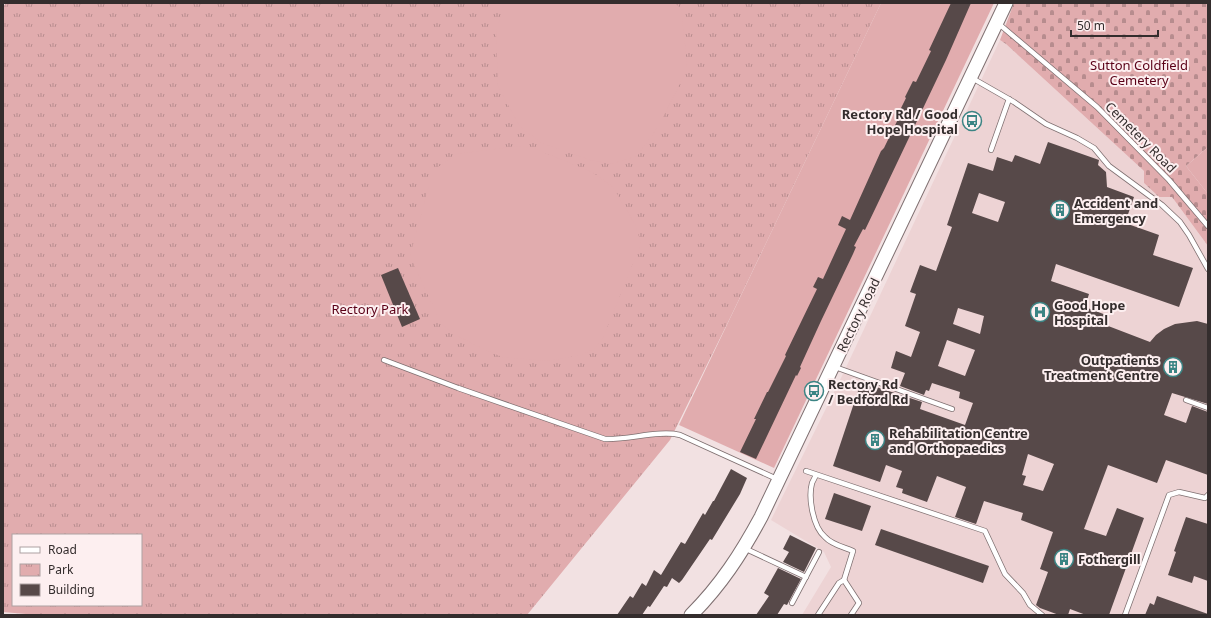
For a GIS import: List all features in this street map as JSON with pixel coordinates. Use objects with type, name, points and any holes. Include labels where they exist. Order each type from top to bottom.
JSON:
[{"type":"street","name":"Rectory Road","points":[[691,615],[710,596],[723,580],[744,548],[761,517],[1006,3]]},
{"type":"lane","name":"Cemetery Road","points":[[997,22],[1097,107],[1169,180],[1208,226]]},
{"type":"lane","points":[[971,77],[1009,99],[1046,124],[1077,138],[1094,148],[1110,166],[1162,205],[1180,222],[1208,269]]},
{"type":"lane","points":[[991,150],[1009,99]]},
{"type":"lane","points":[[384,360],[458,388],[605,438],[618,439],[666,433],[680,435],[779,480]]},
{"type":"lane","points":[[833,366],[952,409]]},
{"type":"lane","points":[[1186,400],[1208,408]]},
{"type":"lane","points":[[806,471],[985,531],[1005,574],[1023,593],[1030,605],[1042,615]]},
{"type":"lane","points":[[816,475],[812,484],[811,495],[812,514],[818,528],[824,537],[833,543],[853,551],[844,580],[839,583],[818,615]]},
{"type":"lane","points":[[1125,615],[1169,495],[1179,492],[1207,498]]},
{"type":"lane","points":[[744,548],[806,577]]},
{"type":"lane","points":[[792,602],[819,552]]},
{"type":"lane","points":[[844,580],[859,603],[851,615]]},
{"type":"shaded area","name":"Good Hope Hospital","points":[[1000,40],[1144,171],[1144,183],[1159,197],[1172,197],[1208,246],[1208,615],[802,615],[831,567],[824,552],[771,520],[841,378]]},
{"type":"green space","name":"Rectory Park","points":[[6,3],[881,3],[670,440],[527,615],[37,615],[3,612],[3,7]]},
{"type":"green space","points":[[504,3],[675,3],[681,9],[687,70],[658,127],[637,156],[611,164],[590,160],[542,143],[520,127],[498,86],[496,33]]},
{"type":"green space","points":[[881,3],[994,3],[774,468],[679,425]]},
{"type":"green space","name":"Sutton Coldfield Cemetery","points":[[1014,3],[1208,3],[1208,147],[1186,166],[1208,194],[1208,246],[1172,197],[1159,197],[1144,183],[1144,171],[1000,40]]},
{"type":"green space","points":[[518,146],[533,148],[592,172],[613,187],[636,226],[641,244],[603,338],[595,348],[582,355],[547,361],[502,357],[452,333],[441,323],[410,256],[429,185],[438,167],[457,154]]},
{"type":"green space","points":[[1208,147],[1208,194],[1186,166]]},
{"type":"building","points":[[951,3],[971,3],[946,60],[865,230],[863,229],[854,246],[856,247],[853,254],[800,367],[801,368],[797,376],[796,375],[756,459],[740,452],[756,419],[754,419],[786,356],[785,355],[817,289],[813,287],[818,277],[823,279],[846,229],[838,225],[842,216],[850,220],[881,151],[884,148],[902,111],[900,110],[906,98],[905,97],[913,81],[916,82],[931,51],[929,50]]},
{"type":"building","points":[[1048,142],[1099,160],[1098,165],[1106,172],[1107,187],[1134,197],[1125,223],[1159,235],[1153,255],[1193,268],[1179,307],[1056,264],[1051,281],[1089,294],[1085,307],[1106,315],[1103,324],[1150,342],[1164,329],[1175,324],[1197,321],[1208,324],[1208,404],[1172,393],[1164,415],[1186,423],[1192,406],[1208,412],[1208,475],[1166,460],[1157,483],[1108,465],[1084,529],[1106,536],[1117,508],[1144,518],[1109,615],[1086,615],[1070,609],[1068,615],[1059,615],[1036,605],[1048,572],[1040,569],[1053,532],[1021,520],[1023,513],[984,501],[976,524],[955,517],[966,487],[937,476],[927,502],[902,493],[903,489],[896,487],[902,471],[886,465],[880,482],[833,466],[861,382],[922,402],[920,409],[965,425],[973,403],[959,398],[960,392],[932,383],[929,391],[926,390],[924,395],[900,386],[905,373],[891,368],[896,351],[911,357],[920,332],[905,326],[916,294],[910,292],[920,265],[936,271],[952,227],[947,225],[968,163],[993,171],[997,157],[1012,162],[1015,155],[1040,164]],"holes":[[[979,193],[1005,202],[998,222],[972,213]],[[958,308],[984,316],[980,334],[953,324]],[[947,340],[975,350],[965,376],[938,366]],[[1028,454],[1054,464],[1043,491],[1023,485],[1026,476],[1022,475]]]},
{"type":"building","points":[[398,268],[420,319],[402,327],[381,275]]},
{"type":"building","points":[[731,469],[747,478],[740,494],[712,540],[710,539],[682,580],[679,583],[672,578],[667,587],[664,586],[650,607],[648,606],[642,615],[617,615],[630,596],[633,598],[642,583],[646,586],[654,570],[661,575],[681,542],[685,544],[703,513],[705,515]]},
{"type":"building","points":[[834,493],[871,506],[862,531],[825,519]]},
{"type":"building","points":[[1186,517],[1208,524],[1208,581],[1194,576],[1192,583],[1168,575],[1176,552],[1174,551]]},
{"type":"building","points":[[881,529],[989,566],[983,583],[875,545]]},
{"type":"building","points":[[790,535],[816,548],[804,572],[783,562],[789,552],[783,549]]},
{"type":"building","points":[[778,568],[801,579],[787,605],[784,604],[777,615],[756,615],[769,596],[764,593]]},
{"type":"building","points":[[1157,596],[1208,615],[1145,615],[1150,603],[1154,605]]},
{"type":"place","name":"Rectory Rd / Good Hope Hospital","points":[[972,121]]},
{"type":"place","name":"Accident and Emergency","points":[[1060,210]]},
{"type":"place","name":"Good Hope Hospital","points":[[1040,312]]},
{"type":"place","name":"Outpatients Treatment Centre","points":[[1173,367]]},
{"type":"place","name":"Rectory Rd / Bedford Rd","points":[[814,391]]},
{"type":"place","name":"Rehabilitation Centre and Orthopaedics","points":[[875,440]]},
{"type":"place","name":"Fothergill","points":[[1064,559]]}]
